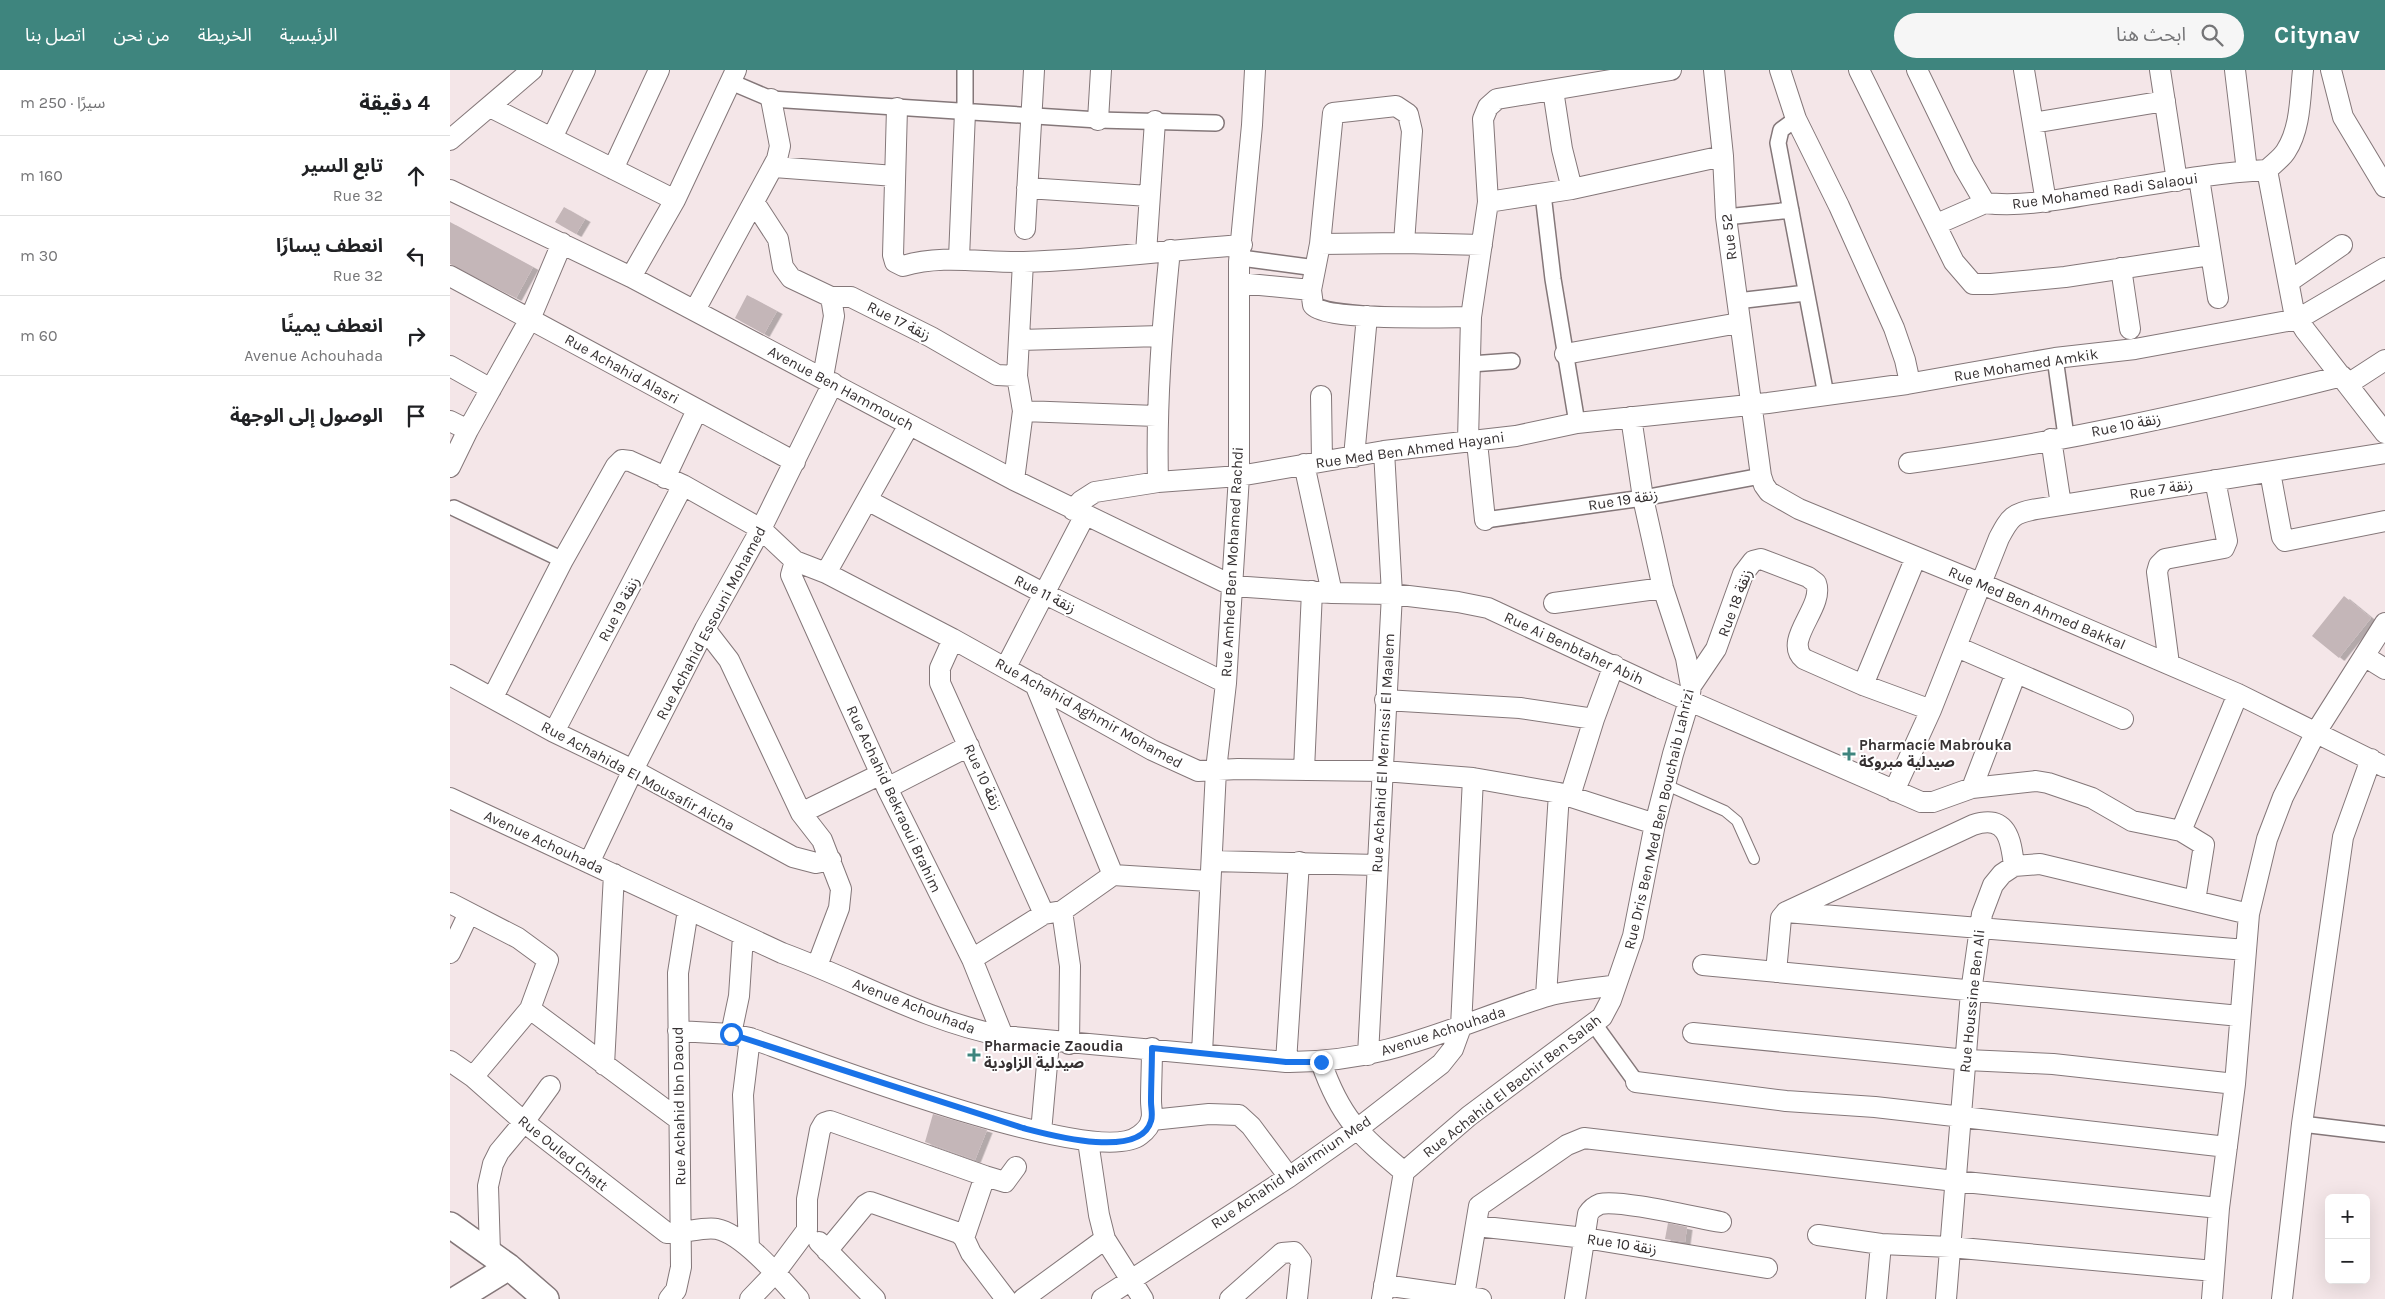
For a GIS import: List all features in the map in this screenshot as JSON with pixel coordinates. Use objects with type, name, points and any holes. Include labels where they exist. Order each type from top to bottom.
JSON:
[{"type":"street","points":[[450,140],[532,70]]},
{"type":"street","points":[[552,138],[585,70]]},
{"type":"street","points":[[613,169],[659,70]]},
{"type":"street","points":[[959,258],[965,70]]},
{"type":"street","points":[[1025,229],[1034,70]]},
{"type":"street","points":[[1098,120],[1101,70]]},
{"type":"street","name":"Rue Amhed Ben Mohamed Rachdi","points":[[1202,1053],[1210,918],[1209,881],[1212,860],[1216,770],[1226,683],[1239,476],[1239,283],[1255,70]]},
{"type":"street","points":[[1485,520],[1472,442],[1471,364],[1472,317],[1488,202],[1483,119],[1488,107],[1497,99],[1671,70]]},
{"type":"street","name":"Rue 52","points":[[1714,70],[1723,156],[1726,217],[1739,323],[1753,404]]},
{"type":"street","points":[[1780,70],[1796,119],[1839,206],[1894,328],[1905,360],[1910,383]]},
{"type":"street","points":[[1860,70],[1957,267],[1973,284],[2065,277],[2210,255]]},
{"type":"street","points":[[1917,70],[1964,167],[1986,203],[1937,224]]},
{"type":"street","points":[[2024,70],[2046,202]]},
{"type":"street","points":[[2160,70],[2177,181]]},
{"type":"street","points":[[2235,70],[2246,171]]},
{"type":"street","points":[[2303,70],[2298,117],[2293,136],[2286,152],[2267,170],[2290,282],[2292,304],[2298,319],[2385,432]]},
{"type":"street","points":[[2331,70],[2338,105],[2385,187]]},
{"type":"street","points":[[631,277],[675,200],[734,76],[771,99],[1098,120],[1216,123]]},
{"type":"street","points":[[1553,90],[1562,149],[1572,189]]},
{"type":"street","points":[[695,310],[774,168],[780,146],[771,99]]},
{"type":"street","points":[[2033,123],[2165,101]]},
{"type":"street","points":[[490,106],[675,200]]},
{"type":"street","points":[[1404,243],[1412,125],[1408,114],[1399,107],[1333,113],[1320,244],[1311,290],[1311,302],[1318,310],[1367,316],[1472,317]]},
{"type":"street","points":[[897,108],[894,255],[896,262],[903,266],[923,260],[959,258],[1023,262],[1170,250],[1241,251],[1316,268]]},
{"type":"street","points":[[1796,119],[1781,130],[1778,136],[1826,395]]},
{"type":"street","points":[[1146,253],[1155,121]]},
{"type":"street","points":[[1488,202],[1572,189],[1723,156]]},
{"type":"street","points":[[774,168],[896,176]]},
{"type":"street","name":"Rue Mohamed Radi Salaoui","points":[[1986,203],[2010,205],[2046,202],[2246,171],[2267,170]]},
{"type":"street","points":[[2199,178],[2218,298]]},
{"type":"street","points":[[1027,188],[1149,196]]},
{"type":"street","name":"Avenue Ben Hammouch","points":[[450,190],[631,277],[1014,480],[1233,586]]},
{"type":"street","points":[[1544,194],[1565,354],[1577,423]]},
{"type":"street","name":"Rue 17 زنقة","points":[[754,202],[778,239],[783,268],[791,278],[831,297],[850,297],[931,337],[997,375],[1016,376]]},
{"type":"street","points":[[1726,217],[1791,210]]},
{"type":"street","points":[[1320,244],[1404,243],[1482,245]]},
{"type":"street","points":[[450,467],[468,430],[530,319],[562,244]]},
{"type":"street","points":[[2290,282],[2342,245]]},
{"type":"street","points":[[1158,482],[1156,416],[1161,336],[1170,250]]},
{"type":"street","points":[[1014,480],[1023,412],[1016,376],[1020,340],[1023,262]]},
{"type":"street","points":[[2121,268],[2130,329]]},
{"type":"street","name":"Rue Mohamed Amkik","points":[[1753,404],[1910,383],[2055,358],[2134,349],[2298,319],[2385,268]]},
{"type":"street","name":"Rue Achahid Alasri","points":[[450,276],[795,462]]},
{"type":"street","points":[[1239,283],[1311,290]]},
{"type":"street","points":[[1737,301],[1806,293]]},
{"type":"street","name":"Rue Achahid Essouni Mohamed","points":[[590,863],[633,770],[705,629],[761,530],[795,462],[828,380],[834,316],[831,297]]},
{"type":"street","points":[[1354,457],[1367,316]]},
{"type":"street","points":[[1565,354],[1739,323]]},
{"type":"street","points":[[1020,340],[1161,336]]},
{"type":"street","points":[[2055,358],[2061,505]]},
{"type":"street","name":"Rue 10 زنقة","points":[[1909,463],[1971,455],[2169,417],[2345,380],[2385,360]]},
{"type":"street","points":[[1471,364],[1512,361]]},
{"type":"street","points":[[450,366],[491,389]]},
{"type":"street","points":[[1304,770],[1322,592],[1313,463],[1321,396]]},
{"type":"street","name":"Rue Med Ben Ahmed Hayani","points":[[1079,512],[1081,501],[1096,492],[1158,482],[1239,476],[1384,451],[1472,442],[1577,423],[1753,404]]},
{"type":"street","name":"Rue Med Ben Ahmed Bakkal","points":[[1753,404],[1764,485],[1777,499],[1982,584],[2238,694],[2378,763]]},
{"type":"street","name":"Rue 19 زنقة","points":[[554,732],[674,482],[697,410]]},
{"type":"street","points":[[1023,412],[1156,416]]},
{"type":"street","name":"Rue Dris Ben Med Ben Bouchaib Lahrizi","points":[[1616,986],[1633,936],[1654,824],[1690,693],[1686,658],[1663,588],[1643,498],[1631,417]]},
{"type":"street","points":[[450,421],[468,430]]},
{"type":"street","points":[[826,573],[908,425]]},
{"type":"street","name":"Rue Achahid El Mernissi El Maalem","points":[[1368,1055],[1392,594],[1384,451]]},
{"type":"street","name":"Rue 7 زنقة","points":[[1894,791],[1931,710],[1999,538],[2006,522],[2013,516],[2024,511],[2385,453]]},
{"type":"street","name":"Rue Achahid Aghmir Mohamed","points":[[563,560],[616,466],[622,460],[630,461],[674,482],[761,530],[795,561],[826,573],[953,639],[1180,764],[1198,771],[1384,771],[1473,778],[1564,794],[1654,824]]},
{"type":"street","points":[[2270,472],[2282,537],[2285,541],[2385,521]]},
{"type":"street","name":"Rue 19 زنقة","points":[[1485,520],[1643,498],[1762,476]]},
{"type":"street","points":[[2169,664],[2157,572],[2159,565],[2164,559],[2224,548],[2227,541],[2215,480]]},
{"type":"street","name":"Rue 11 زنقة","points":[[867,500],[1044,594],[1226,683]]},
{"type":"street","points":[[454,508],[563,560],[493,697]]},
{"type":"street","points":[[1006,667],[1044,594],[1079,512]]},
{"type":"street","points":[[1863,685],[1916,557]]},
{"type":"street","name":"Rue 18 زنقة","points":[[1690,693],[1720,643],[1743,574],[1753,561],[1761,560],[1808,577],[1816,583],[1819,594],[1798,641],[1799,655],[1816,666],[1931,710]]},
{"type":"street","name":"Rue Achahid Bekraoui Brahim","points":[[795,561],[791,575],[884,781],[972,959],[1003,1036]]},
{"type":"street","name":"Rue Ai Benbtaher Abih","points":[[1233,586],[1322,592],[1392,594],[1450,600],[1488,608],[1614,666],[1690,693],[1894,791],[1927,803],[1972,788],[2026,782],[2048,783],[2092,798],[2132,821],[2181,831],[2204,845],[2195,902]]},
{"type":"street","points":[[1554,603],[1663,588]]},
{"type":"street","points":[[2212,1299],[2219,1208],[2235,1084],[2249,914],[2270,831],[2283,797],[2316,732],[2385,623]]},
{"type":"street","points":[[705,629],[729,660],[801,812],[822,840],[831,860],[842,898],[817,966]]},
{"type":"street","name":"Rue 10 زنقة","points":[[953,639],[943,658],[939,676],[969,746],[1053,912],[1070,973],[1069,1044]]},
{"type":"street","points":[[1956,647],[2123,719]]},
{"type":"street","points":[[2364,656],[2385,670]]},
{"type":"street","points":[[1546,996],[1564,794],[1614,666]]},
{"type":"street","points":[[1972,788],[1992,729],[2016,673]]},
{"type":"street","name":"Rue Achahida El Mousafir Aicha","points":[[450,676],[493,697],[554,732],[633,770],[793,857],[816,863],[831,860]]},
{"type":"street","points":[[1035,684],[1113,875]]},
{"type":"street","points":[[2181,831],[2238,694]]},
{"type":"street","points":[[1385,700],[1520,708],[1594,719]]},
{"type":"street","points":[[801,812],[969,746]]},
{"type":"street","points":[[2282,1299],[2302,1124],[2342,837],[2378,763]]},
{"type":"street","name":"Rue Achahid Mairmiun Med","points":[[1102,1299],[1289,1177],[1356,1130],[1441,1064],[1454,1049],[1462,1027],[1473,778]]},
{"type":"street","name":"Avenue Achouhada","points":[[450,798],[743,936],[817,966],[903,1005],[972,1030],[1003,1036],[1069,1044],[1152,1048],[1286,1062],[1321,1062],[1368,1055],[1420,1042],[1546,996],[1616,986]]},
{"type":"street","points":[[1776,972],[1781,918],[1786,912],[1982,822],[1993,822],[2006,831],[2011,843],[2014,866],[2040,864],[2249,914]]},
{"type":"street","points":[[1212,860],[1378,865]]},
{"type":"street","points":[[1286,1062],[1299,862]]},
{"type":"street","name":"Rue Houssine Ben Ali","points":[[1946,1299],[1971,992],[1982,914],[1993,885],[2002,874],[2014,866]]},
{"type":"street","points":[[604,1065],[614,874]]},
{"type":"street","points":[[972,959],[1113,875],[1209,881]]},
{"type":"street","points":[[450,903],[518,938],[548,960],[548,965],[530,1009],[473,1077]]},
{"type":"street","name":"Rue Achahid Ibn Daoud","points":[[669,1299],[679,1280],[682,1234],[678,1119],[678,973],[688,910]]},
{"type":"street","points":[[1786,912],[2246,950]]},
{"type":"street","points":[[450,954],[469,913]]},
{"type":"street","points":[[743,936],[739,996],[749,1247]]},
{"type":"street","points":[[1703,965],[1971,992],[2240,1016]]},
{"type":"street","name":"Rue Achahid El Bachir Ben Salah","points":[[1404,1172],[1469,1116],[1602,1017],[1616,986]]},
{"type":"street","points":[[530,1009],[678,1119]]},
{"type":"street","points":[[1594,1024],[1636,1082],[1786,1101],[1875,1107],[2227,1147]]},
{"type":"street","points":[[678,1031],[740,1036],[898,1089],[1040,1132],[1088,1141],[1111,1143],[1134,1139],[1143,1132],[1152,1120],[1152,1048]]},
{"type":"street","points":[[1693,1033],[1966,1060],[2053,1064],[2235,1084]]},
{"type":"street","points":[[1040,1132],[1049,1042]]},
{"type":"street","name":"Rue Ouled Chatt","points":[[450,1061],[473,1077],[524,1122],[667,1233],[682,1234]]},
{"type":"street","points":[[1321,1062],[1337,1102],[1356,1130],[1404,1172],[1383,1292],[1473,1298],[1476,1226],[1478,1210],[1485,1200],[1567,1145],[1590,1137],[1955,1181],[2219,1208]]},
{"type":"street","points":[[467,1296],[499,1260],[490,1174],[498,1152],[524,1122],[550,1086]]},
{"type":"street","points":[[1152,1120],[1209,1114],[1239,1114],[1251,1126],[1289,1177]]},
{"type":"street","points":[[750,1299],[776,1273],[807,1230],[807,1198],[820,1130],[824,1123],[830,1121],[1005,1182],[1016,1167]]},
{"type":"street","points":[[2302,1124],[2385,1134]]},
{"type":"street","points":[[1088,1141],[1099,1215],[1105,1239],[1143,1299]]},
{"type":"street","points":[[964,1238],[985,1176]]},
{"type":"street","points":[[827,1251],[865,1205],[870,1202],[951,1228],[964,1238],[972,1253],[1006,1299]]},
{"type":"street","points":[[1575,1299],[1588,1214],[1594,1207],[1606,1204],[1721,1222]]},
{"type":"street","points":[[450,1225],[499,1260],[546,1299]]},
{"type":"street","name":"Rue 10 زنقة","points":[[1476,1226],[1585,1238],[1767,1268]]},
{"type":"street","points":[[682,1234],[716,1228],[749,1247],[799,1299]]},
{"type":"street","points":[[807,1230],[876,1299]]},
{"type":"street","points":[[1818,1235],[1881,1244],[1950,1247],[2214,1272]]},
{"type":"street","points":[[1023,1299],[1105,1239]]},
{"type":"street","points":[[1876,1299],[1881,1244]]},
{"type":"street","points":[[1230,1299],[1282,1253],[1287,1251],[1294,1252],[1301,1261],[1296,1299]]},
{"type":"lane","points":[[1664,784],[1725,811],[1737,821],[1754,859]]},
{"type":"building","points":[[564,207],[585,219],[576,234],[555,222]]},
{"type":"building","points":[[450,222],[533,267],[516,298],[450,264]]},
{"type":"building","points":[[747,295],[777,311],[764,334],[735,318]]},
{"type":"building","points":[[2344,596],[2371,618],[2339,658],[2312,636]]},
{"type":"building","points":[[933,1114],[987,1130],[975,1160],[925,1142]]},
{"type":"building","points":[[1668,1223],[1687,1227],[1685,1242],[1665,1239]]},
{"type":"place","name":"Pharmacie Mabrouka صيدلية مبروكة","points":[[1849,754]]},
{"type":"place","name":"Pharmacie Zaoudia صيدلية الزاودية","points":[[974,1055]]},
{"type":"route","points":[[731,1034],[750,1038],[898,1089],[1023,1128],[1062,1137],[1111,1143],[1134,1139],[1139,1136],[1152,1120],[1152,1048],[1286,1062],[1321,1062]]}]
